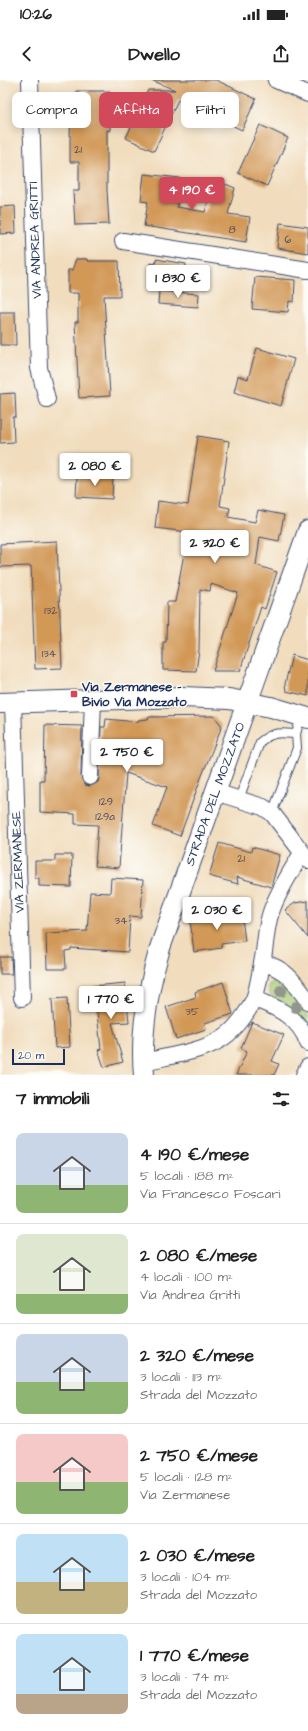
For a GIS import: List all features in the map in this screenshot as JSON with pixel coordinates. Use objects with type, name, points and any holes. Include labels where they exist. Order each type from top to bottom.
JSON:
[{"type":"street","name":"VIA ANDREA GRITTI","points":[[30,80],[39,368],[47,399]]},
{"type":"street","points":[[276,80],[308,94]]},
{"type":"street","points":[[123,240],[308,270]]},
{"type":"street","name":"STRADA DEL MOZZATO","points":[[305,857],[277,895],[270,912],[266,928],[263,962],[254,999],[234,1028],[225,1037],[214,1044],[144,1068],[145,1019],[152,973],[171,915],[248,703],[308,531]]},
{"type":"street","name":"VIA ZERMANESE","points":[[22,998],[7,702],[183,697],[229,699],[305,717]]},
{"type":"street","points":[[90,777],[93,700]]},
{"type":"street","points":[[215,792],[263,807],[272,813],[305,857]]},
{"type":"street","points":[[263,962],[273,965],[287,974],[308,1001]]},
{"type":"street","points":[[254,999],[269,1004],[295,1020],[306,1036],[308,1043]]},
{"type":"street","points":[[304,1075],[308,1067]]},
{"type":"lane","points":[[272,813],[297,748],[296,734],[305,717]]},
{"type":"lane","points":[[239,799],[260,742],[268,735],[278,733],[296,734]]},
{"type":"green space","points":[[276,979],[282,980],[287,984],[308,1012],[308,1025],[304,1020],[277,1001],[270,994],[268,989],[269,984]]},
{"type":"building","points":[[151,80],[216,80],[256,99],[242,130],[238,128],[239,128],[239,92],[181,92],[181,101],[178,100],[173,111],[173,92],[147,92],[148,90],[175,90]]},
{"type":"building","points":[[110,91],[99,92],[99,128],[110,128],[110,131],[107,130],[107,190],[109,224],[75,225],[73,191],[79,191],[79,162],[70,162],[70,128],[91,128],[91,92],[76,92]]},
{"type":"building","points":[[260,125],[288,138],[267,186],[238,173]]},
{"type":"building","points":[[131,128],[165,128],[154,151],[126,138]]},
{"type":"building","points":[[144,174],[180,178],[177,207],[205,212],[213,183],[228,185],[235,188],[228,214],[250,217],[246,242],[144,226],[148,202],[141,201]]},
{"type":"building","points":[[15,206],[16,233],[0,234],[0,207]]},
{"type":"building","points":[[280,223],[308,227],[308,253],[277,248]]},
{"type":"building","points":[[76,259],[87,259],[87,261],[119,261],[120,296],[104,296],[110,396],[79,398],[75,322],[78,322],[78,293],[68,293],[68,270],[72,270]]},
{"type":"building","points":[[156,259],[186,264],[182,292],[151,288],[153,277],[149,276],[150,263],[155,264]]},
{"type":"building","points":[[255,277],[295,280],[294,302],[289,301],[288,312],[252,309]]},
{"type":"building","points":[[159,291],[199,294],[198,307],[158,304]]},
{"type":"building","points":[[0,312],[15,312],[16,345],[0,345]]},
{"type":"building","points":[[257,348],[294,359],[281,406],[234,392],[238,376],[248,379]]},
{"type":"building","points":[[15,393],[16,417],[13,417],[14,442],[0,443],[0,394]]},
{"type":"building","points":[[198,436],[229,441],[220,506],[230,508],[228,517],[255,522],[258,510],[284,515],[279,541],[260,537],[256,565],[277,572],[265,609],[261,607],[240,671],[213,671],[238,593],[211,584],[210,591],[200,589],[199,650],[196,671],[163,670],[163,642],[166,642],[167,602],[175,602],[188,532],[155,528],[158,501],[188,505]]},
{"type":"building","points":[[77,476],[113,477],[112,499],[76,497]]},
{"type":"building","points":[[57,541],[62,668],[35,669],[31,566],[0,567],[0,544]]},
{"type":"building","points":[[292,655],[308,660],[308,696],[286,691],[285,684]]},
{"type":"building","points":[[214,716],[222,726],[180,836],[153,826],[167,787],[126,773],[119,868],[95,866],[98,825],[75,824],[75,814],[40,812],[40,780],[44,780],[45,725],[82,726],[81,777],[85,785],[90,786],[98,782],[99,778],[101,727],[105,727],[106,719],[138,722],[138,720],[148,719],[149,717]]},
{"type":"building","points":[[219,843],[251,852],[252,847],[280,855],[271,887],[237,877],[238,884],[209,876]]},
{"type":"building","points":[[55,855],[72,855],[71,887],[39,886],[39,878],[35,878],[35,861],[55,861]]},
{"type":"building","points":[[111,878],[143,880],[141,917],[130,916],[128,952],[71,948],[71,950],[65,951],[66,969],[47,969],[46,933],[87,931],[90,892],[110,893]]},
{"type":"building","points":[[308,901],[308,938],[285,910],[295,903]]},
{"type":"building","points":[[241,910],[245,941],[221,944],[221,948],[194,952],[190,920],[218,917],[217,913]]},
{"type":"building","points":[[0,957],[11,957],[12,974],[0,974]]},
{"type":"building","points":[[223,982],[233,1014],[205,1023],[206,1029],[176,1039],[166,1007],[196,997],[195,992]]},
{"type":"building","points":[[125,983],[129,1022],[112,1023],[123,1062],[104,1067],[98,1050],[101,1049],[94,986]]},
{"type":"building","points":[[67,998],[70,1047],[55,1048],[52,999]]},
{"type":"building","points":[[252,1022],[284,1035],[272,1061],[279,1064],[274,1075],[236,1075],[247,1051],[241,1048]]},
{"type":"place","name":"Via Zermanese - Bivio Via Mozzato","points":[[74,694]]}]
